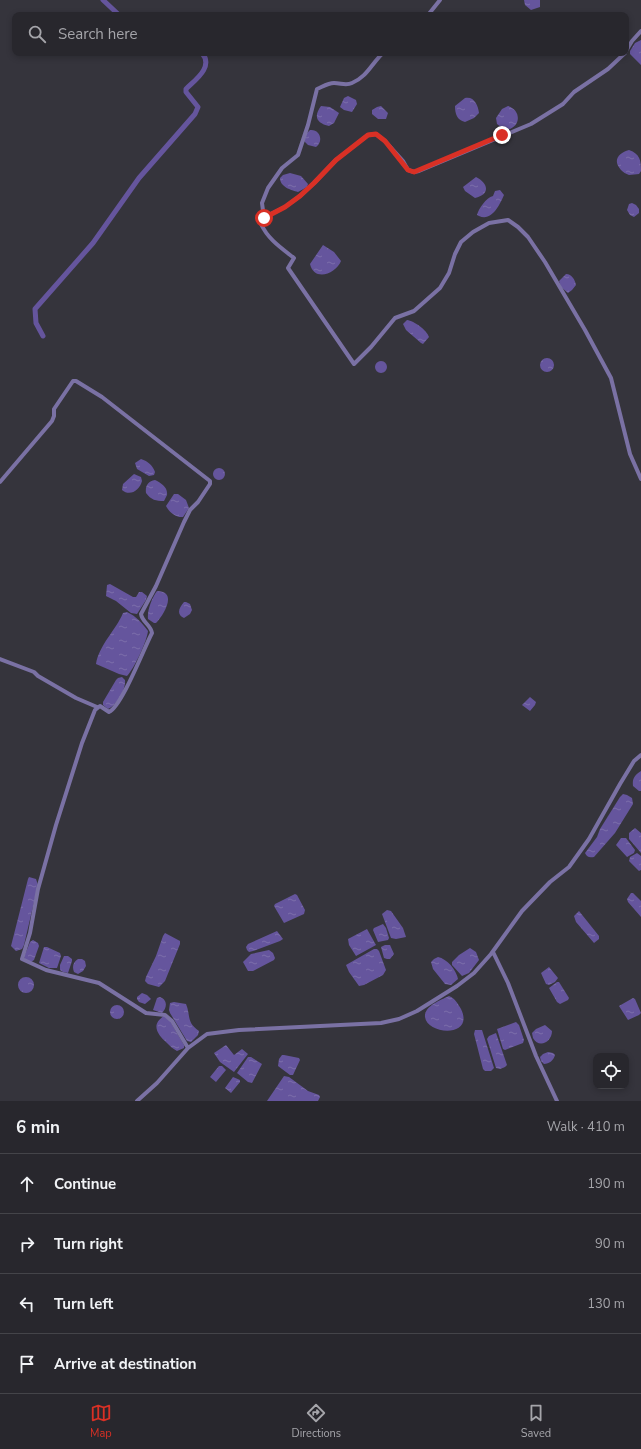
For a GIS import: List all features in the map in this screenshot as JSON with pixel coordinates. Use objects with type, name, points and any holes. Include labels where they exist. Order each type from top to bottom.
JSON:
[{"type":"street","points":[[430,12],[440,0]]},
{"type":"street","points":[[629,46],[641,31]]},
{"type":"street","points":[[380,56],[365,75],[351,83],[343,85],[333,83],[316,89],[308,125],[298,155],[282,168],[268,188],[262,203],[264,218],[261,224],[266,234],[294,258],[288,268],[354,364],[372,347],[395,318],[414,311],[440,288],[449,273],[455,254],[461,242],[473,232],[489,223],[508,220],[528,237],[545,262],[611,378],[630,454],[641,479]]},
{"type":"street","points":[[264,218],[285,207],[300,196],[336,160],[368,135],[376,134],[385,141],[408,170],[414,172],[419,171],[531,124],[544,117],[563,104],[574,92],[608,69],[621,56]]},
{"type":"street","points":[[0,482],[52,421],[54,409],[72,381],[76,381],[102,397],[210,481],[210,484],[198,502],[190,510],[156,586],[141,614],[141,618],[152,630],[152,632],[127,687],[118,703],[112,710],[109,712],[100,706],[97,707],[76,698],[44,680],[34,672],[0,658]]},
{"type":"street","points":[[97,707],[82,744],[56,825],[38,889],[30,933],[22,959],[46,970],[100,983],[146,1012],[165,1015],[172,1021],[188,1048]]},
{"type":"street","points":[[137,1101],[157,1083],[188,1048],[207,1034],[216,1032],[381,1023],[417,1011],[457,986],[474,973],[493,952],[522,911],[550,882],[569,867],[589,839],[634,762],[641,755]]},
{"type":"street","points":[[493,952],[508,983],[536,1056],[557,1101]]},
{"type":"water","points":[[524,0],[540,0],[540,7],[531,10],[525,5]]},
{"type":"water","points":[[641,40],[641,65],[630,54],[630,51],[635,43]]},
{"type":"water","points":[[348,96],[356,100],[357,104],[352,112],[344,110],[340,107],[344,98]]},
{"type":"water","points":[[465,98],[471,98],[475,102],[479,113],[474,118],[465,122],[460,120],[457,116],[455,106]]},
{"type":"water","points":[[321,106],[330,107],[339,113],[334,123],[329,126],[322,123],[318,119],[317,113]]},
{"type":"water","points":[[381,106],[388,113],[386,119],[378,119],[372,114],[372,110]]},
{"type":"water","points":[[508,106],[513,108],[516,112],[518,120],[514,127],[505,130],[497,124],[496,118],[502,109]]},
{"type":"water","points":[[310,130],[316,131],[320,136],[320,142],[316,147],[308,145],[304,141],[306,134]]},
{"type":"water","points":[[629,150],[636,153],[639,158],[641,171],[639,174],[626,174],[618,166],[618,157],[622,153]]},
{"type":"water","points":[[290,173],[301,176],[308,184],[307,187],[298,192],[284,186],[280,181],[280,178],[283,175]]},
{"type":"water","points":[[476,177],[483,182],[486,191],[484,194],[475,198],[465,191],[463,187]]},
{"type":"water","points":[[500,190],[504,195],[495,211],[488,217],[477,215],[479,209],[485,201],[493,196],[495,191]]},
{"type":"water","points":[[632,203],[639,209],[639,213],[634,217],[630,215],[627,210],[629,204]]},
{"type":"water","points":[[323,245],[334,252],[341,261],[335,269],[325,274],[320,274],[312,270],[310,264]]},
{"type":"water","points":[[566,274],[573,278],[576,285],[568,293],[561,287],[559,281]]},
{"type":"water","points":[[407,320],[420,326],[428,334],[429,337],[423,344],[406,330],[403,324]]},
{"type":"water","points":[[547,358],[552,360],[554,365],[552,370],[547,372],[542,370],[540,365],[542,360]]},
{"type":"water","points":[[381,361],[385,363],[387,367],[385,371],[381,373],[377,371],[375,367],[377,363]]},
{"type":"water","points":[[141,459],[148,462],[152,466],[155,472],[154,475],[149,476],[137,469],[135,463]]},
{"type":"water","points":[[217,468],[221,468],[225,474],[221,480],[217,480],[213,476],[213,472]]},
{"type":"water","points":[[134,474],[141,477],[141,484],[134,492],[125,492],[122,490],[123,484]]},
{"type":"water","points":[[155,480],[162,484],[167,492],[164,501],[154,500],[146,493],[146,488],[150,481]]},
{"type":"water","points":[[174,494],[178,494],[186,500],[189,508],[183,517],[178,517],[173,514],[166,506]]},
{"type":"water","points":[[110,584],[133,597],[136,597],[139,592],[142,592],[147,596],[137,614],[131,613],[116,601],[106,596],[107,585]]},
{"type":"water","points":[[157,591],[163,592],[167,595],[168,599],[162,615],[156,623],[154,623],[148,619],[148,612],[153,597]]},
{"type":"water","points":[[184,602],[190,604],[192,610],[190,614],[184,618],[180,615],[179,611]]},
{"type":"water","points":[[127,612],[139,620],[148,631],[140,655],[127,676],[96,664],[100,650],[123,613]]},
{"type":"water","points":[[122,677],[125,680],[124,688],[115,704],[108,709],[103,705],[103,702],[116,680]]},
{"type":"water","points":[[530,697],[536,702],[530,711],[522,705]]},
{"type":"water","points":[[641,771],[641,791],[639,791],[633,786],[633,781],[636,775]]},
{"type":"water","points":[[623,794],[632,798],[633,804],[615,833],[594,857],[588,857],[585,853],[597,837],[600,829]]},
{"type":"water","points":[[635,828],[641,833],[641,853],[629,839],[629,833]]},
{"type":"water","points":[[621,838],[626,838],[635,850],[634,853],[627,857],[616,845]]},
{"type":"water","points":[[637,853],[641,856],[641,870],[639,871],[629,861],[630,857]]},
{"type":"water","points":[[29,877],[36,879],[38,885],[24,945],[22,949],[16,951],[11,946]]},
{"type":"water","points":[[631,893],[633,893],[641,901],[641,917],[628,902],[627,899]]},
{"type":"water","points":[[295,894],[305,910],[304,914],[284,923],[274,906],[275,904]]},
{"type":"water","points":[[387,910],[391,911],[403,928],[406,937],[396,939],[391,938],[382,914]]},
{"type":"water","points":[[579,911],[599,936],[599,939],[594,943],[576,922],[574,916]]},
{"type":"water","points":[[383,924],[389,938],[388,940],[378,942],[373,930],[374,928]]},
{"type":"water","points":[[367,929],[376,945],[356,956],[349,945],[348,939]]},
{"type":"water","points":[[277,931],[283,939],[280,941],[253,951],[249,952],[247,950],[246,947],[248,944]]},
{"type":"water","points":[[165,933],[180,941],[180,944],[165,981],[159,987],[148,984],[145,981]]},
{"type":"water","points":[[33,940],[38,943],[39,946],[34,960],[31,962],[24,957],[30,942]]},
{"type":"water","points":[[390,945],[394,954],[390,959],[384,958],[381,947]]},
{"type":"water","points":[[44,947],[60,953],[61,956],[57,968],[49,968],[39,963]]},
{"type":"water","points":[[470,948],[476,952],[479,960],[469,973],[462,976],[452,965],[452,962],[459,955]]},
{"type":"water","points":[[374,949],[379,951],[386,970],[383,975],[359,986],[346,965]]},
{"type":"water","points":[[269,950],[273,953],[275,958],[274,960],[253,971],[248,971],[243,962],[251,954]]},
{"type":"water","points":[[64,956],[68,956],[72,959],[68,973],[60,970],[60,965]]},
{"type":"water","points":[[438,957],[448,962],[455,972],[458,979],[451,985],[445,984],[433,969],[431,962]]},
{"type":"water","points":[[78,959],[85,961],[86,966],[83,971],[78,974],[74,972],[73,966]]},
{"type":"water","points":[[549,967],[558,978],[555,982],[549,985],[546,984],[541,973]]},
{"type":"water","points":[[26,977],[32,979],[34,985],[32,991],[26,993],[20,991],[18,985],[20,979]]},
{"type":"water","points":[[559,982],[569,998],[560,1004],[557,1002],[549,988]]},
{"type":"water","points":[[142,993],[151,999],[145,1004],[139,1002],[137,999],[137,997]]},
{"type":"water","points":[[449,996],[455,1000],[461,1009],[464,1018],[462,1025],[449,1031],[433,1027],[428,1023],[425,1013],[434,1004]]},
{"type":"water","points":[[157,998],[163,998],[166,1004],[162,1013],[153,1010]]},
{"type":"water","points":[[633,998],[635,999],[641,1013],[628,1020],[619,1006]]},
{"type":"water","points":[[174,1002],[186,1004],[190,1022],[199,1031],[198,1035],[191,1042],[187,1041],[170,1013],[170,1003]]},
{"type":"water","points":[[117,1005],[122,1007],[124,1012],[122,1017],[117,1019],[112,1017],[110,1012],[112,1007]]},
{"type":"water","points":[[164,1016],[170,1021],[184,1045],[184,1048],[177,1051],[158,1033],[156,1026],[157,1023]]},
{"type":"water","points":[[516,1022],[519,1025],[524,1040],[523,1043],[505,1050],[503,1049],[497,1029]]},
{"type":"water","points":[[545,1025],[552,1031],[550,1038],[545,1043],[538,1043],[533,1038],[532,1033],[536,1029]]},
{"type":"water","points":[[475,1030],[482,1030],[494,1068],[491,1071],[485,1071],[483,1069],[474,1034]]},
{"type":"water","points":[[496,1033],[507,1065],[500,1069],[496,1068],[487,1039],[489,1036]]},
{"type":"water","points":[[226,1045],[234,1055],[242,1049],[248,1054],[234,1072],[220,1062],[214,1053]]},
{"type":"water","points":[[548,1052],[555,1055],[552,1060],[544,1064],[540,1057]]},
{"type":"water","points":[[282,1055],[299,1058],[300,1060],[293,1075],[290,1075],[278,1066],[279,1059]]},
{"type":"water","points":[[248,1057],[251,1057],[262,1064],[252,1083],[248,1082],[237,1073]]},
{"type":"water","points":[[219,1066],[222,1066],[226,1070],[216,1082],[210,1077]]},
{"type":"water","points":[[284,1076],[289,1077],[308,1091],[319,1095],[320,1097],[318,1101],[267,1101]]},
{"type":"water","points":[[233,1077],[240,1080],[240,1082],[231,1093],[225,1088]]},
{"type":"waterway","points":[[103,0],[116,12]]},
{"type":"waterway","points":[[43,336],[36,323],[35,309],[93,243],[139,178],[195,114],[198,107],[186,92],[186,89],[205,68],[206,63],[204,56]]},
{"type":"route","points":[[264,218],[285,207],[300,196],[336,160],[368,135],[376,134],[385,141],[403,161],[408,170],[414,172],[434,165],[502,135]]}]
